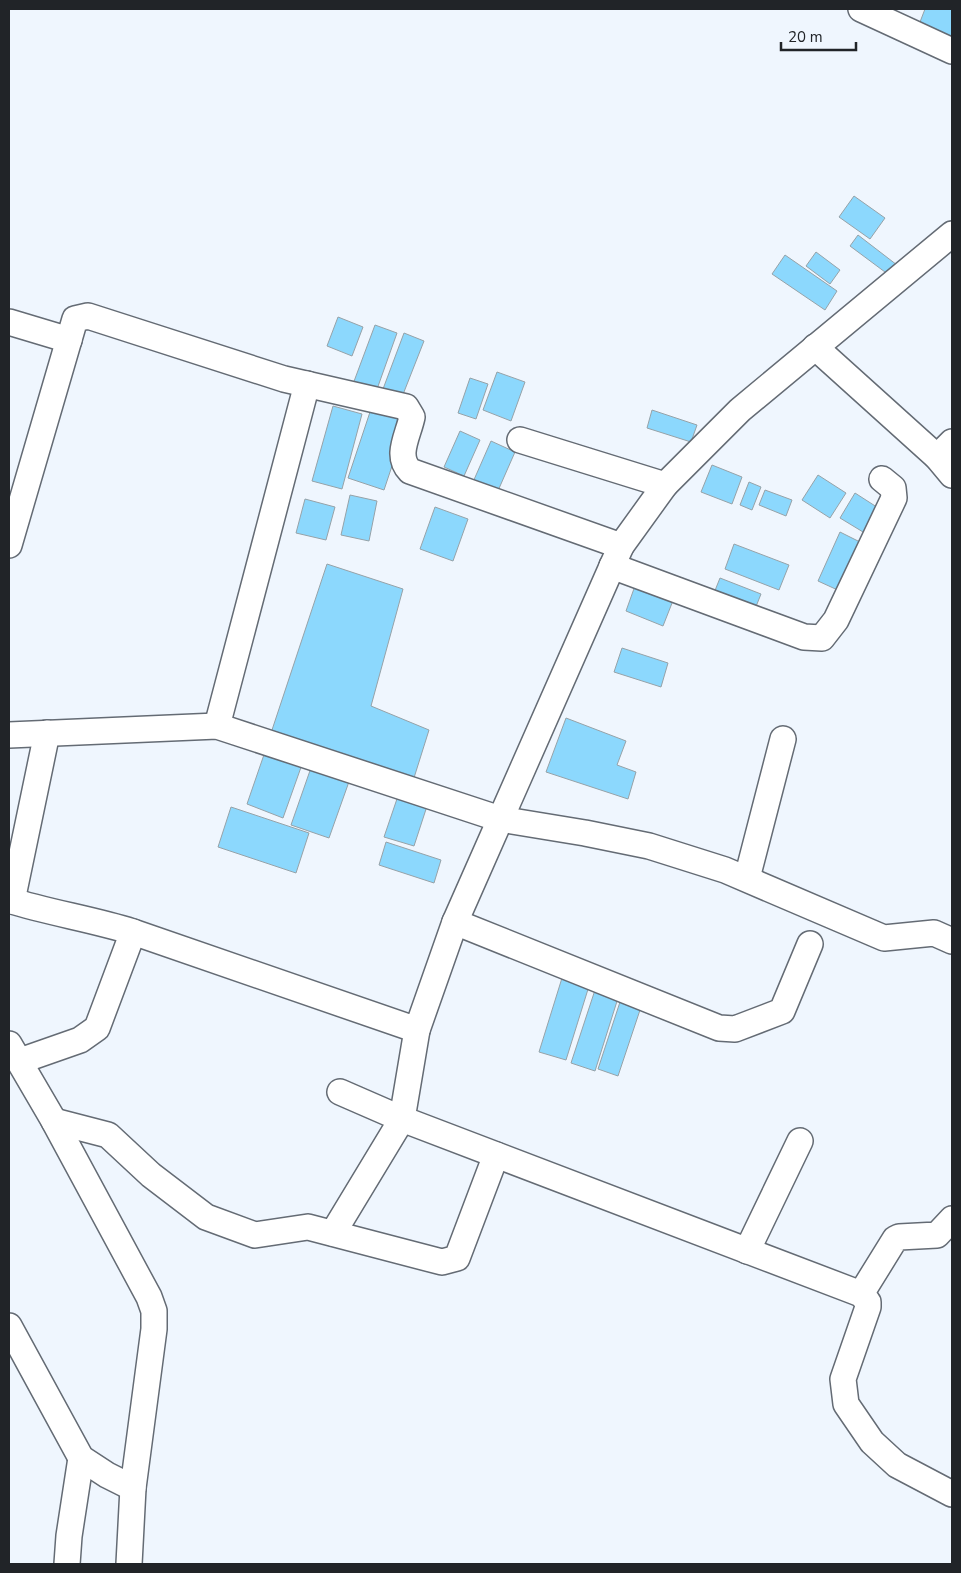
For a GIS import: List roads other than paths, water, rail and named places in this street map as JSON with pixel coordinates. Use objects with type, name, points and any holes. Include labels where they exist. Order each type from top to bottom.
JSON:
[{"type":"street","points":[[862,9],[952,50]]},
{"type":"street","points":[[332,1233],[402,1119],[418,1030],[455,922],[616,556],[665,485],[740,410],[952,234]]},
{"type":"street","points":[[9,545],[75,319],[88,316],[307,384],[406,407],[412,417],[402,454],[403,464],[410,471],[616,556],[804,637],[822,638],[836,620],[894,498],[893,488],[882,479]]},
{"type":"street","points":[[9,322],[69,340]]},
{"type":"street","points":[[815,347],[947,458]]},
{"type":"street","points":[[217,726],[307,384]]},
{"type":"street","points":[[520,440],[665,485]]},
{"type":"street","points":[[9,735],[217,726],[500,819],[649,846],[747,878],[884,938],[934,933],[952,941]]},
{"type":"street","points":[[47,733],[11,900],[42,910],[99,922],[134,932],[418,1030]]},
{"type":"street","points":[[747,878],[783,739]]},
{"type":"street","points":[[455,922],[719,1028],[735,1029],[782,1010],[810,944]]},
{"type":"street","points":[[129,1564],[133,1488],[154,1329],[154,1311],[149,1297],[54,1120],[14,1052],[80,1040],[97,1028],[134,932]]},
{"type":"street","points":[[340,1092],[402,1119],[861,1294],[868,1302],[868,1307],[843,1379],[846,1404],[872,1442],[897,1465],[952,1494]]},
{"type":"street","points":[[54,1120],[108,1135],[151,1176],[206,1217],[255,1235],[308,1228],[442,1262],[458,1258],[496,1155]]},
{"type":"street","points":[[746,1251],[800,1141]]},
{"type":"street","points":[[861,1294],[895,1239],[899,1237],[937,1235],[952,1219]]},
{"type":"street","points":[[9,1326],[82,1458],[107,1475],[133,1488]]},
{"type":"street","points":[[67,1564],[69,1536],[82,1458]]}]
